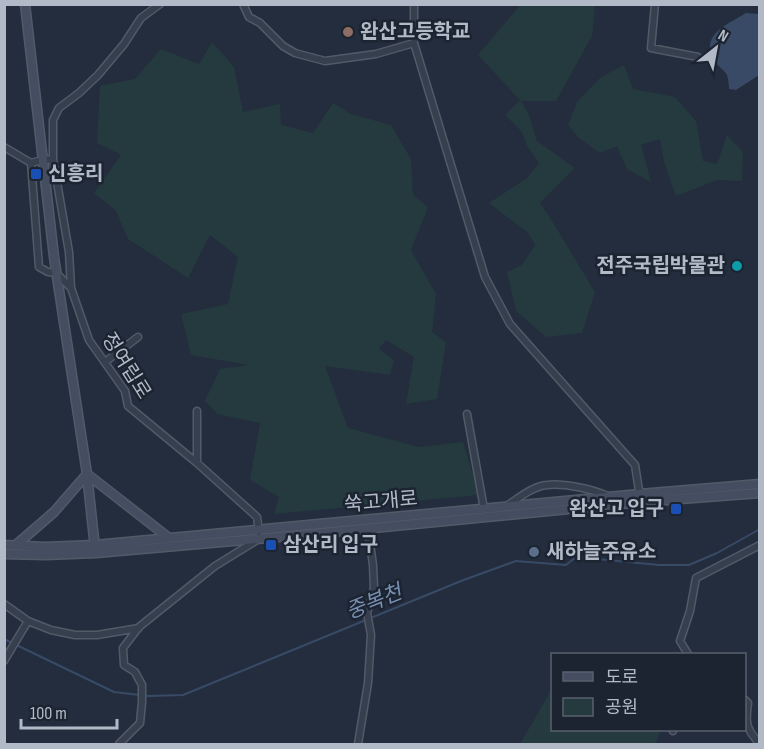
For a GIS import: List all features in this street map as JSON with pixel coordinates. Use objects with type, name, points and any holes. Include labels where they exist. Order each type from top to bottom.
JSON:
[{"type":"street","points":[[25,4],[56,273],[87,474],[95,549]]},
{"type":"street","name":"정여립로","points":[[160,4],[141,18],[124,44],[98,75],[59,108],[53,120],[53,159],[69,252],[71,288],[89,340],[125,391],[128,406],[257,517],[260,535]]},
{"type":"street","points":[[243,4],[249,17],[260,23],[283,46],[295,53],[325,61],[376,54],[414,43]]},
{"type":"street","points":[[414,4],[414,43],[485,277],[510,324],[635,465],[640,498]]},
{"type":"street","points":[[655,4],[651,48],[698,57]]},
{"type":"street","points":[[4,147],[31,163]]},
{"type":"street","points":[[31,163],[42,159],[53,159]]},
{"type":"street","points":[[31,163],[39,267],[56,273],[71,288]]},
{"type":"street","points":[[105,362],[138,337]]},
{"type":"street","points":[[197,411],[197,464]]},
{"type":"street","points":[[467,414],[484,509]]},
{"type":"street","points":[[87,474],[169,538]]},
{"type":"street","points":[[16,545],[54,512],[87,474]]},
{"type":"street","name":"쑥고개로","points":[[4,554],[46,555],[169,538],[368,529],[759,484]]},
{"type":"street","points":[[506,506],[545,485],[601,492],[612,497]]},
{"type":"street","name":"쑥고개로","points":[[4,545],[95,549],[260,535],[506,506],[612,497],[759,493]]},
{"type":"street","points":[[358,744],[368,683],[371,635],[368,613],[374,588],[368,529]]},
{"type":"street","points":[[119,744],[140,723],[142,702],[142,685],[135,672],[124,664],[123,648],[139,627],[215,566],[260,535]]},
{"type":"street","points":[[687,653],[680,641],[690,611],[696,578],[759,545]]},
{"type":"street","points":[[4,604],[28,621],[51,630],[75,635],[97,635],[139,627]]},
{"type":"street","points":[[4,661],[28,621]]},
{"type":"street","points":[[746,701],[748,703],[746,718],[750,734],[759,744]]},
{"type":"green space","points":[[520,5],[595,5],[592,36],[556,101],[521,101],[529,115],[537,141],[575,168],[540,203],[595,292],[582,333],[546,337],[516,311],[507,272],[522,265],[535,245],[528,233],[489,203],[527,178],[539,163],[527,146],[522,132],[505,115],[520,100],[478,55]]},
{"type":"green space","points":[[212,42],[234,67],[243,112],[280,104],[281,125],[313,133],[333,103],[351,114],[391,125],[411,159],[413,195],[428,207],[411,250],[436,294],[432,332],[446,342],[437,399],[406,404],[414,357],[386,340],[379,349],[394,360],[390,375],[325,366],[348,428],[419,447],[463,442],[479,495],[274,514],[279,497],[250,480],[260,423],[217,414],[205,401],[220,369],[249,365],[191,355],[181,314],[228,304],[238,257],[210,235],[188,278],[128,239],[116,211],[94,193],[121,155],[97,143],[100,86],[135,79],[161,49],[199,64]]},
{"type":"green space","points":[[624,65],[633,89],[675,97],[696,121],[703,161],[717,164],[727,135],[743,152],[742,181],[717,180],[676,196],[664,162],[660,139],[641,145],[651,182],[627,169],[617,146],[600,153],[579,138],[568,125],[577,102],[601,77]]},
{"type":"green space","points":[[550,692],[551,731],[661,731],[655,744],[520,744]]},
{"type":"water","points":[[746,13],[759,14],[759,75],[736,90],[729,89],[727,75],[717,64],[710,46],[712,39],[722,27]]},
{"type":"waterway","name":"중복천","points":[[4,639],[114,692],[149,696],[183,695],[461,581],[516,561],[566,565],[576,557],[659,565],[689,565],[717,553],[760,529]]},
{"type":"place","name":"완산고등학교","points":[[348,32]]},
{"type":"place","name":"신흥리","points":[[36,174]]},
{"type":"place","name":"전주국립박물관","points":[[737,266]]},
{"type":"place","name":"완산고 입구","points":[[676,509]]},
{"type":"place","name":"삼산리 입구","points":[[271,545]]},
{"type":"place","name":"새하늘주유소","points":[[534,552]]}]
